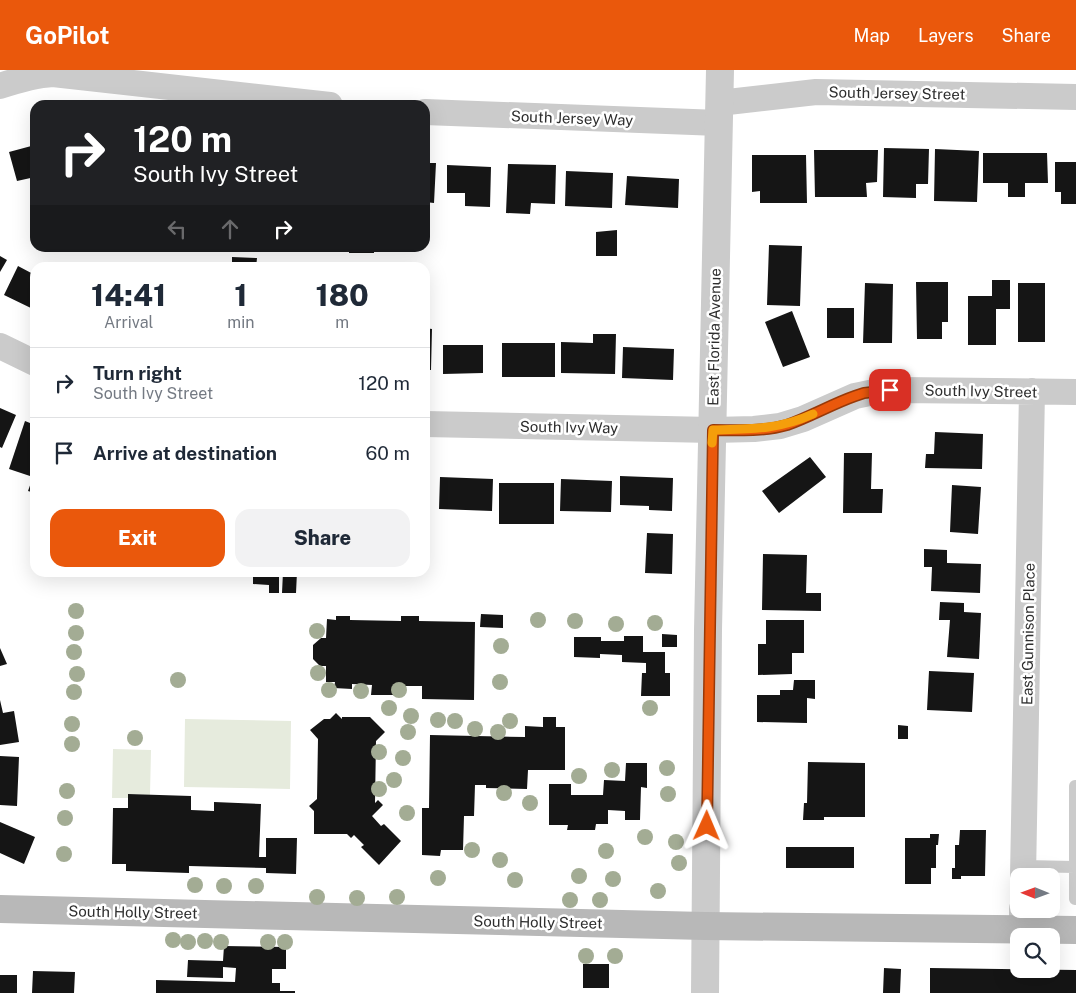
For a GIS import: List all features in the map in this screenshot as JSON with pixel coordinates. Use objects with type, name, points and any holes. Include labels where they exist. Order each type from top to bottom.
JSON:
[{"type":"main road","name":"South Holly Street","points":[[0,909],[706,926],[1022,919],[1076,930]]},
{"type":"street","name":"East Florida Avenue","points":[[705,993],[708,630],[720,70]]},
{"type":"street","points":[[0,86],[20,79],[53,74],[285,100]]},
{"type":"street","name":"South Jersey Street","points":[[719,113],[816,92],[1076,96]]},
{"type":"street","name":"South Jersey Way","points":[[430,112],[719,113]]},
{"type":"street","points":[[0,346],[30,361]]},
{"type":"street","name":"South Ivy Street","points":[[713,430],[780,426],[803,419],[840,401],[864,393],[900,390],[1076,392]]},
{"type":"street","name":"East Gunnison Place","points":[[1023,868],[1032,391]]},
{"type":"street","name":"South Ivy Way","points":[[430,424],[713,430]]},
{"type":"lane","points":[[1075,786],[1075,899]]},
{"type":"lane","points":[[1060,868],[1075,867]]},
{"type":"shaded area","points":[[185,719],[291,721],[290,789],[184,787]]},
{"type":"shaded area","points":[[113,749],[151,750],[150,795],[129,794],[128,798],[112,798]]},
{"type":"building","points":[[30,146],[30,178],[17,181],[9,152]]},
{"type":"building","points":[[884,148],[929,149],[928,184],[916,184],[916,198],[883,197]]},
{"type":"building","points":[[935,149],[979,151],[977,202],[934,201]]},
{"type":"building","points":[[814,150],[878,150],[877,182],[866,183],[867,197],[815,197]]},
{"type":"building","points":[[983,153],[1047,153],[1048,183],[1025,183],[1025,197],[1008,197],[1008,183],[983,183]]},
{"type":"building","points":[[752,155],[806,155],[807,203],[760,203],[760,191],[752,192]]},
{"type":"building","points":[[1055,162],[1076,162],[1076,204],[1061,204],[1061,192],[1055,192]]},
{"type":"building","points":[[430,163],[436,163],[434,203],[430,203]]},
{"type":"building","points":[[508,164],[556,165],[555,204],[531,203],[530,214],[506,213]]},
{"type":"building","points":[[447,165],[491,167],[490,207],[465,206],[465,193],[447,193]]},
{"type":"building","points":[[566,171],[613,173],[612,208],[565,206]]},
{"type":"building","points":[[627,176],[679,179],[678,208],[625,205]]},
{"type":"building","points":[[617,230],[617,256],[596,256],[596,232]]},
{"type":"building","points":[[769,245],[802,246],[800,306],[767,305]]},
{"type":"building","points":[[349,252],[374,252],[374,253]]},
{"type":"building","points":[[0,256],[7,260],[0,272]]},
{"type":"building","points":[[232,257],[257,258],[257,262],[232,262]]},
{"type":"building","points":[[18,266],[30,272],[30,308],[4,295]]},
{"type":"building","points":[[992,280],[1010,280],[1010,309],[996,309],[996,345],[968,345],[968,296],[992,296]]},
{"type":"building","points":[[916,282],[948,282],[948,322],[942,322],[942,339],[917,339]]},
{"type":"building","points":[[865,283],[893,284],[892,343],[863,343]]},
{"type":"building","points":[[1018,283],[1045,283],[1045,342],[1018,342]]},
{"type":"building","points":[[827,308],[854,308],[854,338],[827,338]]},
{"type":"building","points":[[792,311],[810,357],[783,367],[765,322]]},
{"type":"building","points":[[430,329],[432,329],[430,370]]},
{"type":"building","points":[[593,334],[616,334],[615,374],[561,373],[561,342],[593,343]]},
{"type":"building","points":[[502,343],[555,343],[555,377],[502,377]]},
{"type":"building","points":[[443,345],[483,345],[483,373],[443,374]]},
{"type":"building","points":[[623,347],[674,349],[673,380],[622,378]]},
{"type":"building","points":[[0,408],[16,415],[2,448],[0,447]]},
{"type":"building","points":[[25,421],[30,423],[30,476],[9,469]]},
{"type":"building","points":[[935,432],[983,434],[982,469],[925,468],[926,454],[934,454]]},
{"type":"building","points":[[844,453],[872,453],[871,489],[883,489],[882,513],[843,513]]},
{"type":"building","points":[[810,457],[826,477],[779,513],[762,491]]},
{"type":"building","points":[[620,476],[673,478],[672,511],[649,510],[649,506],[620,505]]},
{"type":"building","points":[[440,477],[493,479],[492,511],[439,509]]},
{"type":"building","points":[[561,479],[612,481],[611,512],[560,511]]},
{"type":"building","points":[[499,483],[554,483],[554,524],[499,524]]},
{"type":"building","points":[[952,485],[981,487],[978,534],[950,532]]},
{"type":"building","points":[[647,533],[673,534],[672,574],[645,573]]},
{"type":"building","points":[[924,549],[947,550],[947,563],[981,564],[980,593],[931,591],[932,567],[924,567]]},
{"type":"building","points":[[763,554],[807,555],[806,593],[821,593],[821,611],[762,610]]},
{"type":"building","points":[[253,577],[279,577],[279,593],[269,593],[269,585],[253,584]]},
{"type":"building","points":[[283,577],[297,577],[296,593],[282,593]]},
{"type":"building","points":[[940,602],[964,603],[964,612],[981,613],[979,659],[947,657],[950,620],[939,620]]},
{"type":"building","points":[[481,614],[503,615],[503,628],[480,627]]},
{"type":"building","points":[[336,616],[350,616],[350,620],[401,621],[401,616],[419,616],[419,621],[475,622],[474,700],[422,699],[422,686],[394,686],[394,695],[371,695],[372,685],[352,684],[352,689],[334,688],[335,682],[326,682],[326,666],[320,666],[313,659],[313,645],[321,638],[326,638],[327,619],[336,620]]},
{"type":"building","points":[[766,620],[804,620],[804,653],[792,653],[792,674],[758,675],[758,644],[766,644]]},
{"type":"building","points":[[662,634],[677,635],[677,647],[662,647]]},
{"type":"building","points":[[624,636],[643,636],[643,652],[665,652],[665,673],[670,673],[670,696],[641,696],[642,673],[646,673],[646,663],[622,662],[622,655],[600,654],[600,658],[574,657],[574,637],[601,637],[601,641],[624,641]]},
{"type":"building","points":[[0,648],[7,664],[0,666]]},
{"type":"building","points":[[929,671],[974,673],[972,712],[927,710]]},
{"type":"building","points":[[794,680],[815,680],[815,699],[807,698],[807,723],[757,722],[757,695],[780,695],[780,690],[793,690]]},
{"type":"building","points":[[0,700],[3,713],[14,711],[19,742],[0,745]]},
{"type":"building","points":[[336,713],[342,719],[342,717],[370,717],[385,732],[376,741],[375,803],[378,800],[383,805],[372,816],[381,826],[384,824],[401,841],[379,865],[361,847],[364,845],[354,835],[351,838],[347,834],[314,834],[314,811],[309,806],[317,799],[318,739],[310,730],[324,719],[330,719]]},
{"type":"building","points":[[543,717],[556,717],[556,727],[565,727],[565,770],[528,770],[527,789],[486,788],[486,785],[475,785],[474,816],[464,816],[463,850],[441,850],[440,856],[422,855],[422,808],[429,808],[430,735],[525,737],[525,726],[543,727]]},
{"type":"building","points":[[898,725],[908,726],[908,739],[898,739]]},
{"type":"building","points":[[0,756],[19,757],[17,806],[0,805]]},
{"type":"building","points":[[808,762],[865,763],[865,817],[824,817],[824,820],[803,820],[804,803],[807,803]]},
{"type":"building","points":[[626,763],[647,763],[647,788],[641,787],[640,820],[625,820],[625,811],[608,810],[608,824],[596,824],[595,830],[567,830],[568,825],[549,825],[549,784],[571,784],[571,795],[603,795],[604,780],[625,781]]},
{"type":"building","points":[[128,794],[191,796],[191,810],[214,811],[214,802],[261,804],[259,857],[266,857],[266,838],[297,838],[296,874],[266,873],[266,868],[189,866],[189,873],[126,871],[126,864],[112,864],[113,808],[128,808]]},
{"type":"building","points":[[0,822],[35,837],[24,864],[0,853]]},
{"type":"building","points":[[960,830],[986,830],[985,876],[961,876],[961,879],[952,879],[952,868],[955,868],[955,845],[959,845]]},
{"type":"building","points":[[930,834],[939,834],[938,845],[936,845],[936,868],[931,868],[931,884],[905,884],[905,838],[930,838]]},
{"type":"building","points":[[786,847],[854,847],[854,868],[786,868]]},
{"type":"building","points":[[224,946],[286,947],[286,969],[272,969],[272,983],[280,983],[280,991],[295,991],[295,993],[156,993],[156,980],[235,982],[236,968],[223,967],[223,978],[187,977],[188,960],[223,961]]},
{"type":"building","points":[[583,964],[609,964],[609,988],[583,988]]},
{"type":"building","points":[[884,968],[901,969],[900,993],[883,993]]},
{"type":"building","points":[[930,968],[1010,969],[1010,978],[1060,978],[1060,970],[1076,970],[1076,993],[930,993]]},
{"type":"building","points":[[33,971],[75,972],[74,993],[32,993]]},
{"type":"building","points":[[0,975],[17,975],[17,993],[0,993]]},
{"type":"slow traffic","points":[[712,443],[713,430],[780,426],[813,414]]},
{"type":"route","points":[[707,826],[708,630],[713,430],[780,426],[803,419],[840,401],[864,393],[890,390]]}]
